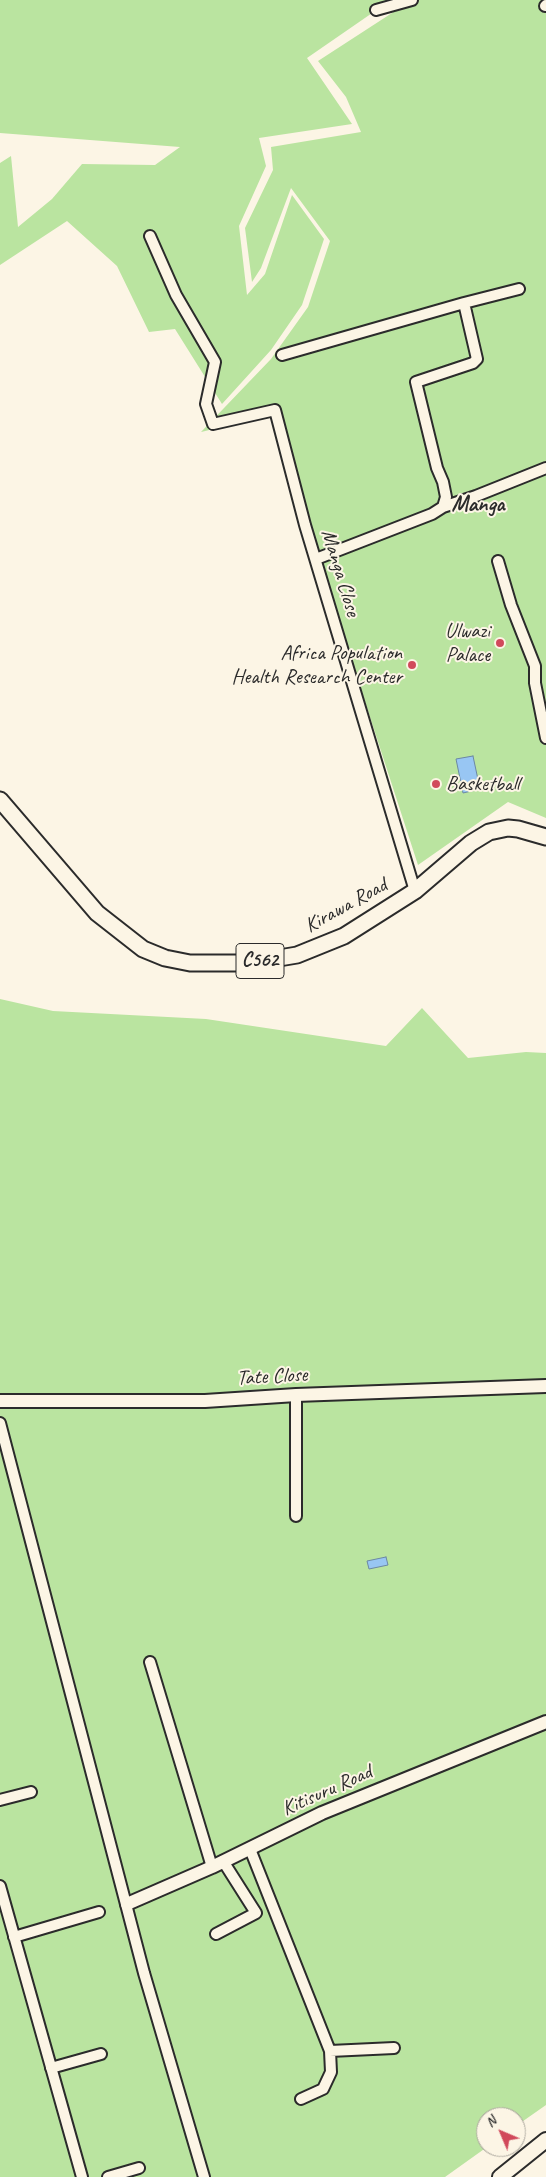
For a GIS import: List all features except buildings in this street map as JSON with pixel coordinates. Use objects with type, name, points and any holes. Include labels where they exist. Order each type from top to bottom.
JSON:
[{"type":"main road","name":"Kirawa Road","points":[[0,800],[97,913],[143,949],[173,960],[190,963],[249,963],[298,955],[344,936],[415,891],[471,843],[489,832],[508,828],[546,836]]},
{"type":"main road","points":[[500,2177],[546,2140]]},
{"type":"street","points":[[376,10],[412,0]]},
{"type":"street","name":"Manga Close","points":[[150,236],[176,295],[214,362],[206,404],[214,424],[275,410],[361,717],[415,891]]},
{"type":"street","points":[[282,355],[519,289]]},
{"type":"street","points":[[443,507],[446,497],[443,482],[437,468],[416,382],[472,363],[477,359],[464,303]]},
{"type":"street","points":[[316,559],[432,514],[443,507],[546,468]]},
{"type":"street","points":[[498,561],[511,605],[534,666],[535,683],[546,738]]},
{"type":"street","name":"Tate Close","points":[[0,1401],[205,1401],[296,1395],[546,1386]]},
{"type":"street","points":[[296,1395],[296,1516]]},
{"type":"street","points":[[0,1423],[144,1972],[204,2177]]},
{"type":"street","points":[[150,1662],[217,1864],[256,1912],[216,1934]]},
{"type":"street","name":"Kitisuru Road","points":[[127,1904],[250,1849],[322,1813],[546,1722]]},
{"type":"street","points":[[0,1800],[31,1792]]},
{"type":"street","points":[[250,1849],[330,2050],[331,2072],[323,2088],[301,2099]]},
{"type":"street","points":[[0,1886],[82,2177]]},
{"type":"street","points":[[14,1937],[99,1912]]},
{"type":"street","points":[[330,2050],[394,2048]]},
{"type":"street","points":[[51,2068],[101,2054]]},
{"type":"street","points":[[108,2177],[139,2168]]},
{"type":"green space","points":[[0,0],[391,0],[307,58],[352,124],[259,138],[266,166],[239,226],[247,295],[265,274],[292,195],[324,239],[302,305],[271,350],[222,404],[175,329],[149,332],[117,266],[67,221],[0,265],[0,163],[11,156],[18,227],[52,199],[82,164],[155,165],[180,147],[0,133]]},
{"type":"green space","points":[[412,0],[546,0],[546,818],[508,802],[418,865],[272,415],[201,432],[271,359],[308,307],[330,241],[291,188],[261,268],[252,282],[245,228],[273,170],[271,147],[361,132],[346,97],[318,61]]},
{"type":"green space","points":[[0,999],[53,1011],[206,1019],[386,1046],[422,1008],[468,1058],[526,1052],[546,1053],[546,2105],[526,2119],[526,2107],[476,2107],[476,2155],[445,2177],[0,2177]]},
{"type":"water","points":[[473,756],[480,789],[463,793],[456,759]]},
{"type":"water","points":[[386,1557],[388,1565],[369,1569],[367,1561]]},
{"type":"place","name":"Ulwazi Palace","points":[[500,643]]},
{"type":"place","name":"Africa Population Health Research Center","points":[[412,665]]},
{"type":"place","name":"Basketball","points":[[436,784]]},
{"type":"district","name":"Manga","points":[[478,505]]}]
